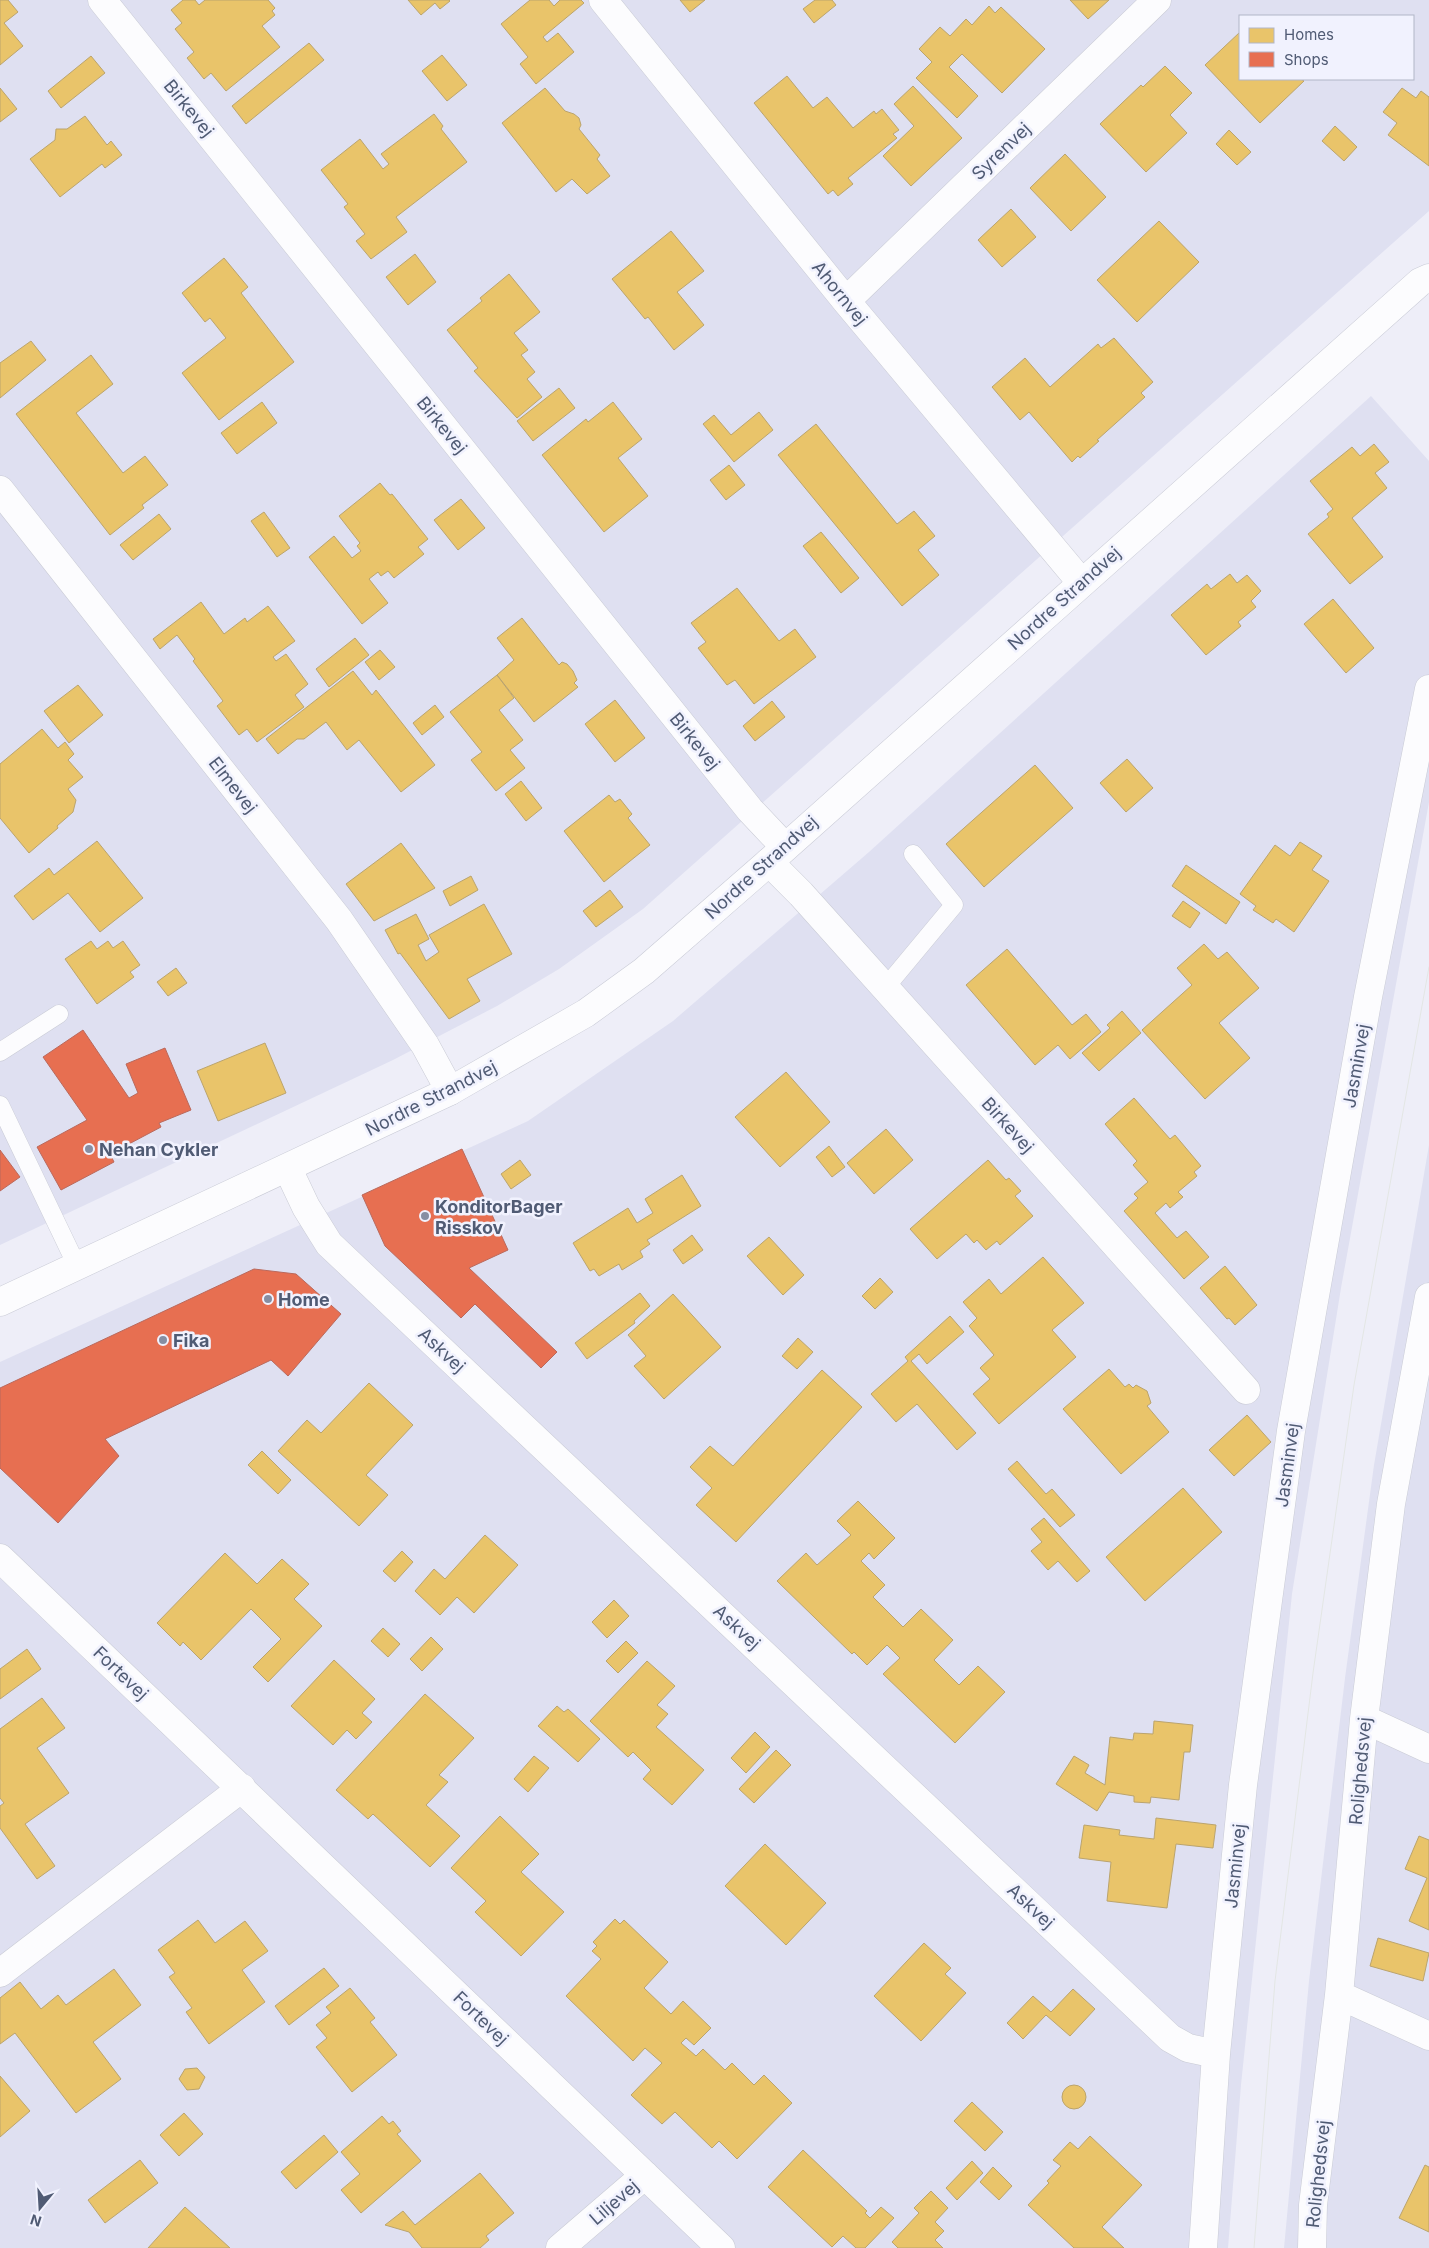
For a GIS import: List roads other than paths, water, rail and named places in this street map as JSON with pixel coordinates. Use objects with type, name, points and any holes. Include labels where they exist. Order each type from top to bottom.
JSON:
[{"type":"street","name":"Birkevej","points":[[102,0],[738,795],[777,854],[885,988],[1246,1390]]},
{"type":"street","name":"Ahornvej","points":[[603,0],[846,301],[1082,582]]},
{"type":"street","name":"Syrenvej","points":[[846,301],[1157,0]]},
{"type":"street","name":"Nordre Strandvej","points":[[0,1302],[450,1091],[586,1013],[644,971],[1426,276]]},
{"type":"street","name":"Elmevej","points":[[0,490],[339,920],[425,1045],[450,1091]]},
{"type":"street","name":"Jasminvej","points":[[1203,2248],[1216,2054],[1243,1785],[1291,1431],[1368,996],[1429,689]]},
{"type":"street","name":"Askvej","points":[[288,1168],[306,1207],[329,1244],[1170,2038],[1188,2048],[1216,2054]]},
{"type":"street","name":"Rolighedsvej","points":[[1312,2248],[1313,2205],[1339,1995],[1364,1718],[1391,1504],[1429,1297]]},
{"type":"street","name":"Fortevej","points":[[0,1558],[721,2248]]},
{"type":"street","points":[[1364,1718],[1429,1750]]},
{"type":"street","points":[[0,1973],[242,1788]]},
{"type":"street","points":[[1339,1995],[1429,2036]]},
{"type":"street","name":"Liljevej","points":[[560,2248],[645,2175]]},
{"type":"lane","points":[[885,988],[954,905],[913,854]]},
{"type":"lane","points":[[0,1052],[59,1014]]},
{"type":"lane","points":[[0,1105],[77,1266]]},
{"type":"tram line","points":[[1254,2248],[1275,1981],[1313,1673],[1354,1385],[1429,967]]},
{"type":"place","name":"Nehan Cykler","points":[[89,1149]]},
{"type":"place","name":"KonditorBager Risskov","points":[[425,1216]]},
{"type":"place","name":"Home","points":[[268,1299]]},
{"type":"place","name":"Fika","points":[[163,1340]]}]
